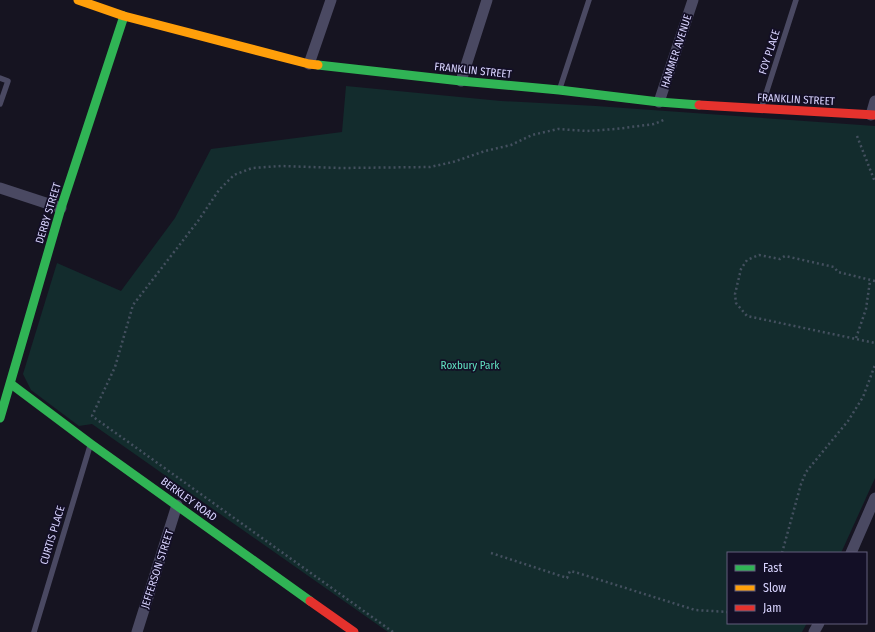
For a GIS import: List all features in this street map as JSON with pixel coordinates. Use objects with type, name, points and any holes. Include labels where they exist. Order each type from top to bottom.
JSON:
[{"type":"street","name":"FRANKLIN STREET","points":[[78,0],[124,16],[309,64],[659,102],[873,115]]},
{"type":"street","points":[[309,64],[331,0]]},
{"type":"street","points":[[461,81],[487,0]]},
{"type":"street","name":"HAMMER AVENUE","points":[[659,102],[693,0]]},
{"type":"street","name":"DERBY STREET","points":[[0,418],[61,208],[124,16]]},
{"type":"street","points":[[873,115],[875,101]]},
{"type":"street","points":[[0,188],[61,208]]},
{"type":"street","name":"BERKLEY ROAD","points":[[11,384],[91,444],[354,632]]},
{"type":"street","points":[[851,552],[875,498]]},
{"type":"street","name":"JEFFERSON STREET","points":[[137,632],[177,506]]},
{"type":"lane","points":[[559,90],[589,0]]},
{"type":"lane","name":"FOY PLACE","points":[[761,109],[796,0]]},
{"type":"lane","points":[[0,78],[8,81],[0,104]]},
{"type":"lane","name":"CURTIS PLACE","points":[[34,632],[91,444]]},
{"type":"path","points":[[393,632],[92,416],[114,367],[133,305],[198,221],[219,190],[234,175],[252,168],[281,166],[340,168],[430,167],[453,162],[485,151],[511,145],[532,135],[558,129],[587,131],[616,129],[654,124],[667,118]]},
{"type":"path","points":[[857,136],[875,182]]},
{"type":"path","points":[[875,281],[838,272],[834,267],[786,256],[780,259],[759,255],[747,260],[741,269],[735,294],[736,303],[747,316],[875,343]]},
{"type":"path","points":[[856,338],[866,309],[870,281]]},
{"type":"path","points":[[782,552],[801,484],[806,472],[856,409],[863,397],[875,365]]},
{"type":"path","points":[[491,552],[567,578],[570,571],[695,610],[727,612]]},
{"type":"green space","name":"Roxbury Park","points":[[346,86],[501,101],[596,106],[875,126],[875,478],[841,552],[727,552],[727,624],[806,624],[802,632],[388,632],[92,424],[79,426],[31,390],[23,374],[57,263],[121,291],[175,218],[211,149],[342,132]]},
{"type":"traffic: fast","points":[[0,418],[61,208],[124,16]]},
{"type":"traffic: fast","points":[[318,65],[699,105]]},
{"type":"traffic: fast","points":[[11,384],[91,444],[310,601]]},
{"type":"traffic: slow","points":[[78,0],[124,16],[309,64],[318,65]]},
{"type":"traffic: jam","points":[[699,105],[875,115]]},
{"type":"traffic: jam","points":[[310,601],[354,632]]}]
